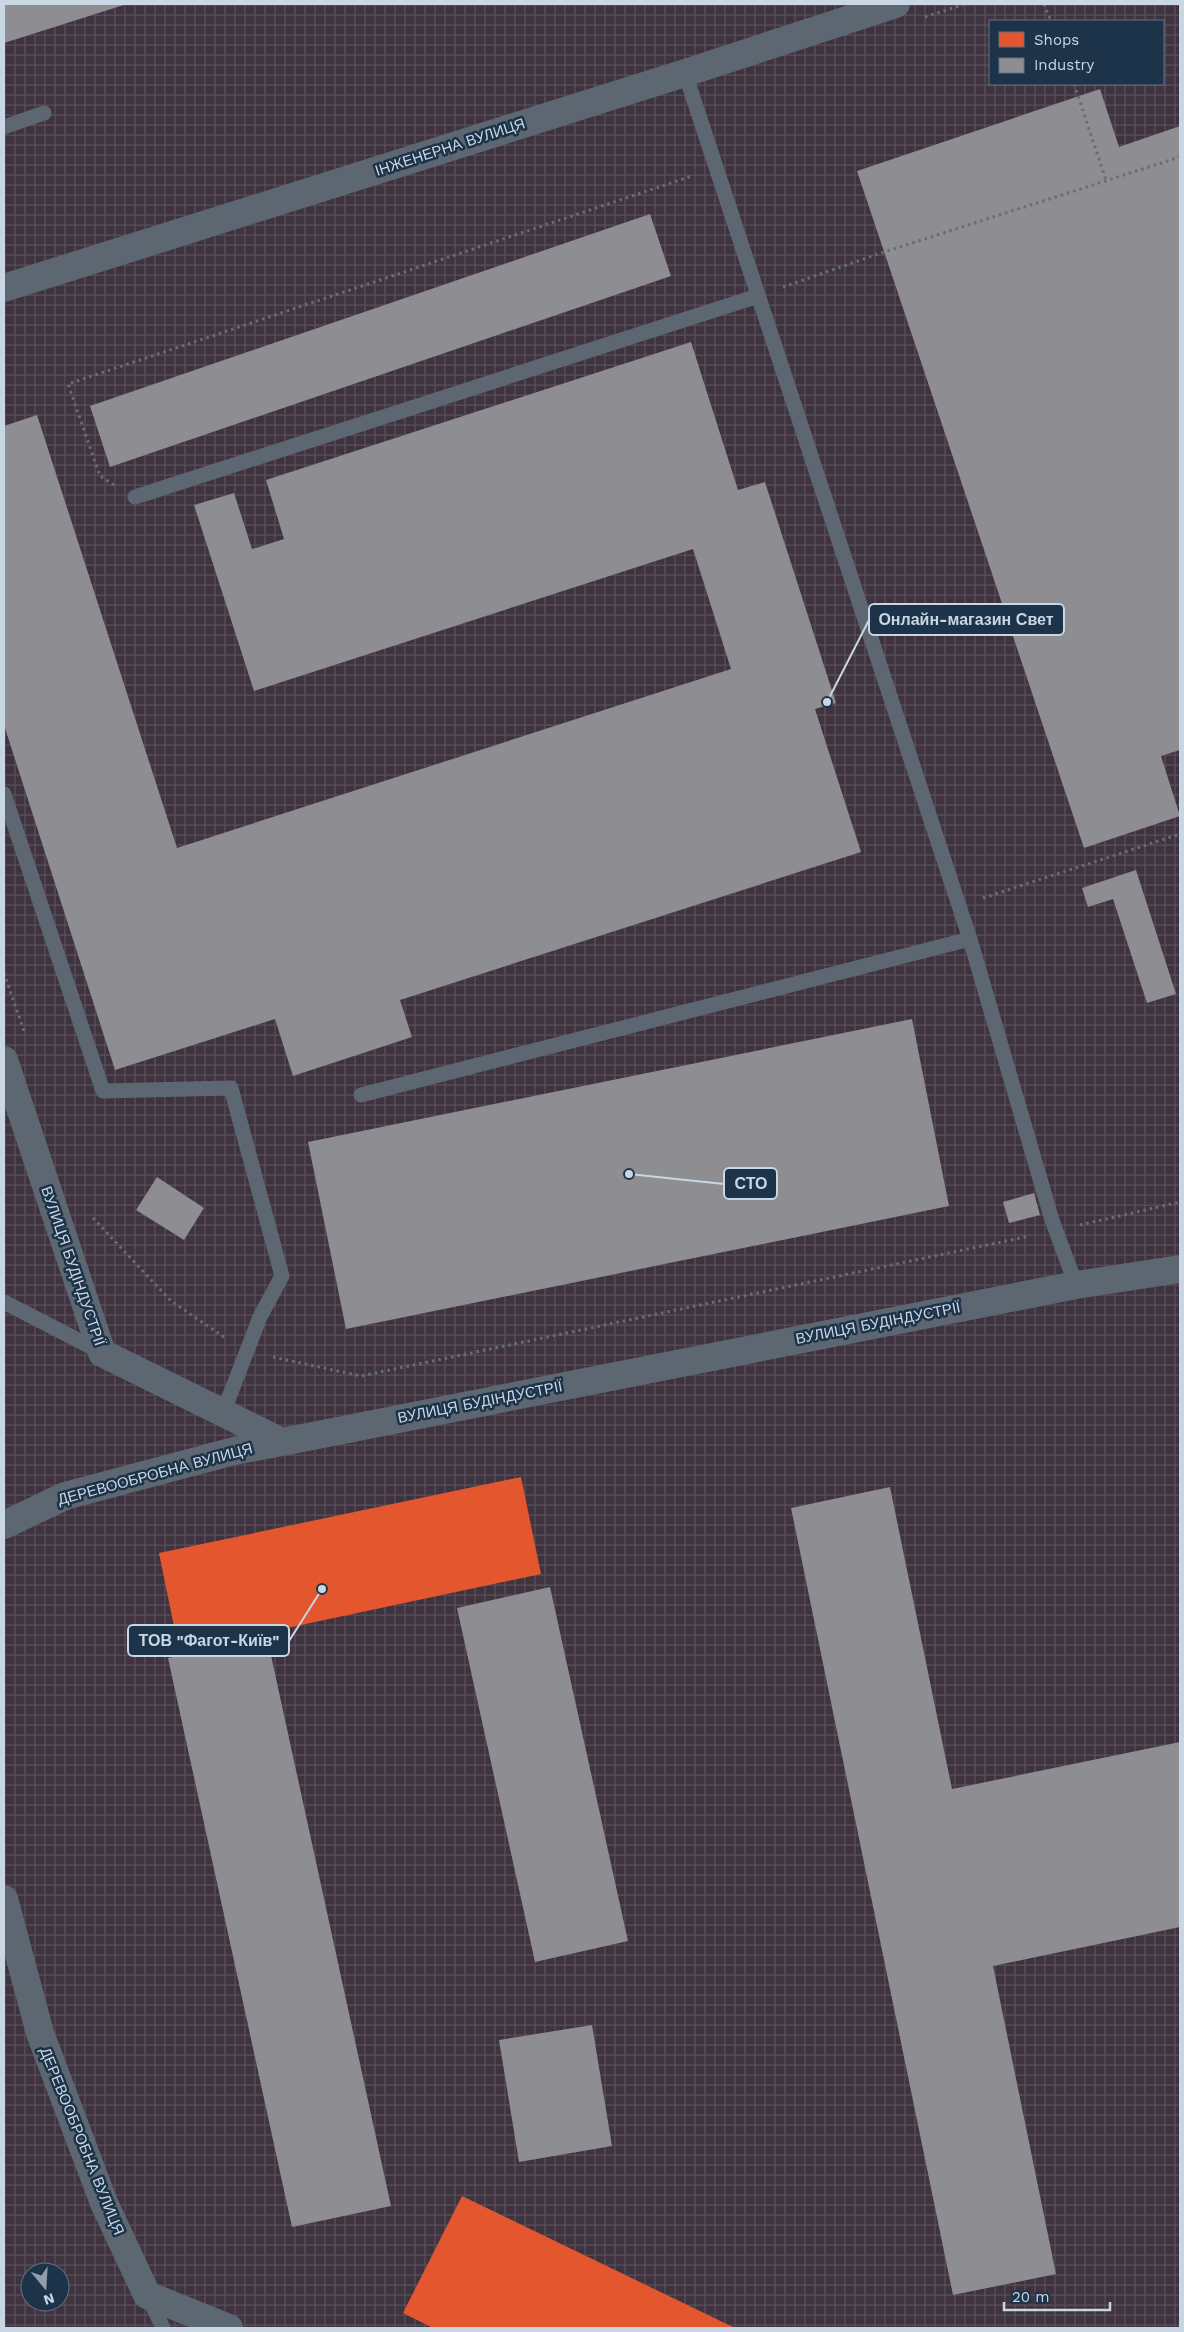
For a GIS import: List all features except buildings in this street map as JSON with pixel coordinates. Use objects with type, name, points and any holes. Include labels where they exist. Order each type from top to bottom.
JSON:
[{"type":"street","name":"ІНЖЕНЕРНА ВУЛИЦЯ","points":[[4,288],[685,73],[896,4]]},
{"type":"street","name":"ВУЛИЦЯ БУДІНДУСТРІЇ","points":[[4,1060],[102,1353],[282,1442],[1076,1285],[1180,1269]]},
{"type":"street","name":"ДЕРЕВООБРОБНА ВУЛИЦЯ","points":[[4,1525],[65,1496],[234,1451],[282,1442]]},
{"type":"street","name":"ДЕРЕВООБРОБНА ВУЛИЦЯ","points":[[4,1899],[43,2042],[104,2203],[147,2295]]},
{"type":"street","points":[[147,2295],[229,2328]]},
{"type":"lane","points":[[685,73],[970,939],[1056,1231],[1076,1285]]},
{"type":"lane","points":[[4,127],[44,113]]},
{"type":"lane","points":[[135,497],[758,296]]},
{"type":"lane","points":[[4,794],[103,1090],[231,1088],[282,1276],[260,1317],[223,1413]]},
{"type":"lane","points":[[362,1095],[970,939]]},
{"type":"lane","points":[[4,1302],[102,1353]]},
{"type":"lane","points":[[147,2295],[163,2328]]},
{"type":"path","points":[[1044,4],[1051,20]]},
{"type":"path","points":[[1074,85],[1106,180]]},
{"type":"path","points":[[758,296],[884,252],[1180,157]]},
{"type":"path","points":[[135,497],[100,476],[68,384],[716,168]]},
{"type":"path","points":[[959,906],[1180,834]]},
{"type":"path","points":[[4,973],[26,1037]]},
{"type":"path","points":[[87,1211],[171,1301],[246,1352],[361,1376],[1056,1231],[1180,1202]]},
{"type":"shaded area","points":[[4,4],[1180,4],[1180,2328],[4,2328]]},
{"type":"place","name":"Онлайн-магазин Свет","points":[[827,702]]},
{"type":"place","name":"СТО","points":[[629,1174]]},
{"type":"place","name":"ТОВ \"Фагот-Київ\"","points":[[322,1589]]}]
